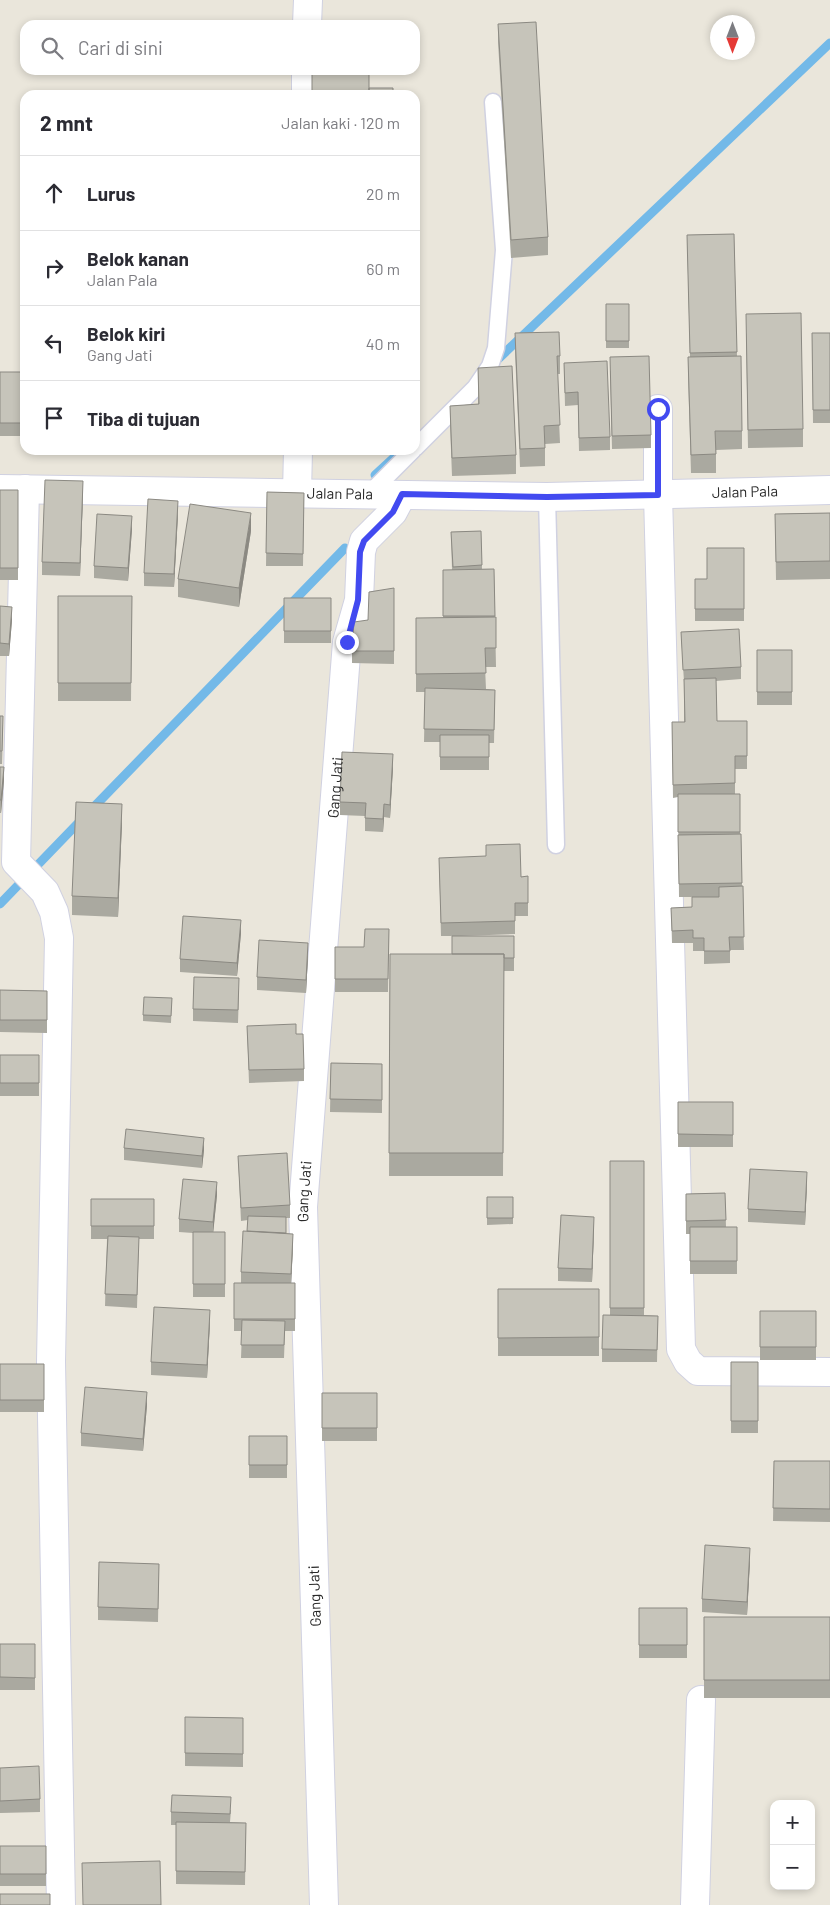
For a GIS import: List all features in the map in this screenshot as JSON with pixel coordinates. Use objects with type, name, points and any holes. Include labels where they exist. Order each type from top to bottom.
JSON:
[{"type":"street","points":[[307,20],[308,0]]},
{"type":"street","points":[[306,75],[306,90]]},
{"type":"street","points":[[658,409],[658,495],[681,1349],[688,1362],[698,1371],[830,1372]]},
{"type":"street","points":[[297,493],[298,455]]},
{"type":"street","points":[[13,489],[16,862],[45,892],[54,912],[59,938],[51,1362],[61,1905]]},
{"type":"street","name":"Jalan Pala","points":[[13,489],[547,497],[830,490]]},
{"type":"street","name":"Gang Jati","points":[[324,1905],[303,1207],[347,642],[358,600],[360,552],[364,541],[393,512],[402,494]]},
{"type":"street","points":[[695,1905],[701,1700]]},
{"type":"lane","points":[[420,443],[475,388],[490,366],[496,348],[504,250],[493,102]]},
{"type":"lane","points":[[368,494],[408,455]]},
{"type":"lane","points":[[547,497],[556,845]]},
{"type":"building","points":[[536,22],[548,237],[511,240],[498,24]]},
{"type":"building","points":[[312,75],[369,75],[369,90],[312,90]]},
{"type":"building","points":[[369,88],[393,88],[393,90],[369,90]]},
{"type":"building","points":[[734,234],[737,352],[690,353],[687,235]]},
{"type":"building","points":[[606,304],[629,304],[629,341],[606,341]]},
{"type":"building","points":[[801,313],[803,429],[748,430],[746,314]]},
{"type":"building","points":[[559,332],[560,356],[557,356],[560,425],[544,426],[545,448],[520,449],[515,333]]},
{"type":"building","points":[[812,333],[830,333],[830,410],[813,410]]},
{"type":"building","points":[[649,356],[651,435],[612,436],[610,357]]},
{"type":"building","points":[[741,356],[742,431],[715,431],[716,454],[691,455],[688,357]]},
{"type":"building","points":[[607,361],[610,437],[579,438],[578,392],[565,393],[564,363]]},
{"type":"building","points":[[512,366],[516,455],[452,458],[450,406],[479,404],[478,368]]},
{"type":"building","points":[[0,372],[20,372],[20,423],[0,423]]},
{"type":"building","points":[[45,480],[83,481],[80,563],[42,562]]},
{"type":"building","points":[[0,490],[18,490],[18,568],[0,568]]},
{"type":"building","points":[[267,492],[304,493],[303,554],[266,553]]},
{"type":"building","points":[[148,499],[178,501],[174,574],[144,573]]},
{"type":"building","points":[[190,504],[251,513],[239,588],[178,579]]},
{"type":"building","points":[[830,513],[830,561],[776,562],[775,514]]},
{"type":"building","points":[[97,514],[132,516],[128,568],[94,566]]},
{"type":"building","points":[[481,531],[482,565],[453,567],[451,532]]},
{"type":"building","points":[[707,548],[744,548],[744,609],[695,609],[695,579],[707,579]]},
{"type":"building","points":[[494,569],[495,616],[443,616],[443,570]]},
{"type":"building","points":[[394,588],[394,651],[352,651],[354,622],[368,620],[369,592]]},
{"type":"building","points":[[58,596],[132,596],[131,683],[58,683]]},
{"type":"building","points":[[284,598],[331,598],[331,631],[284,631]]},
{"type":"building","points":[[0,606],[12,607],[9,644],[0,643]]},
{"type":"building","points":[[496,617],[496,648],[485,648],[486,673],[416,674],[416,618]]},
{"type":"building","points":[[739,629],[741,667],[683,670],[681,632]]},
{"type":"building","points":[[757,650],[792,650],[792,692],[757,692]]},
{"type":"building","points":[[716,678],[717,721],[747,721],[747,756],[735,756],[735,783],[673,785],[672,722],[685,722],[684,679]]},
{"type":"building","points":[[425,688],[495,690],[494,730],[424,729]]},
{"type":"building","points":[[0,716],[3,716],[2,751],[0,751]]},
{"type":"building","points":[[440,735],[489,735],[489,757],[440,757]]},
{"type":"building","points":[[342,752],[393,754],[390,805],[384,804],[383,819],[365,818],[366,803],[340,802]]},
{"type":"building","points":[[0,767],[4,767],[1,800],[0,800]]},
{"type":"building","points":[[678,794],[740,794],[740,832],[678,832]]},
{"type":"building","points":[[76,802],[122,804],[118,898],[72,896]]},
{"type":"building","points":[[741,834],[742,883],[679,884],[678,835]]},
{"type":"building","points":[[520,844],[521,877],[528,876],[528,903],[515,903],[515,921],[441,923],[439,858],[486,856],[486,845]]},
{"type":"building","points":[[743,886],[744,937],[729,937],[730,951],[704,951],[704,938],[693,938],[693,930],[672,931],[671,908],[692,907],[692,897],[719,897],[719,887]]},
{"type":"building","points":[[183,916],[241,920],[237,963],[180,959]]},
{"type":"building","points":[[365,929],[389,929],[388,979],[335,979],[335,947],[364,947]]},
{"type":"building","points":[[452,936],[514,936],[514,958],[504,958],[504,954],[452,954]]},
{"type":"building","points":[[259,940],[308,943],[306,980],[257,977]]},
{"type":"building","points":[[390,954],[504,954],[503,1153],[389,1153]]},
{"type":"building","points":[[194,977],[239,978],[238,1010],[193,1009]]},
{"type":"building","points":[[0,990],[47,991],[47,1020],[0,1020]]},
{"type":"building","points":[[144,997],[172,998],[171,1016],[143,1015]]},
{"type":"building","points":[[296,1024],[296,1034],[303,1034],[304,1069],[249,1070],[247,1026]]},
{"type":"building","points":[[0,1055],[39,1055],[39,1083],[0,1083]]},
{"type":"building","points":[[331,1063],[382,1064],[382,1100],[330,1099]]},
{"type":"building","points":[[678,1102],[733,1102],[733,1135],[678,1134]]},
{"type":"building","points":[[126,1129],[204,1138],[202,1156],[124,1148]]},
{"type":"building","points":[[287,1153],[290,1205],[241,1208],[238,1156]]},
{"type":"building","points":[[610,1161],[644,1161],[644,1308],[610,1308]]},
{"type":"building","points":[[750,1169],[807,1172],[805,1212],[748,1209]]},
{"type":"building","points":[[183,1179],[217,1182],[213,1222],[179,1219]]},
{"type":"building","points":[[725,1193],[726,1220],[686,1221],[686,1194]]},
{"type":"building","points":[[487,1197],[513,1197],[513,1218],[487,1218]]},
{"type":"building","points":[[91,1199],[154,1199],[154,1226],[91,1226]]},
{"type":"building","points":[[561,1215],[594,1217],[592,1269],[558,1268]]},
{"type":"building","points":[[248,1216],[286,1217],[286,1233],[247,1231]]},
{"type":"building","points":[[690,1227],[737,1227],[737,1261],[690,1261]]},
{"type":"building","points":[[243,1231],[293,1234],[291,1274],[241,1272]]},
{"type":"building","points":[[193,1232],[225,1232],[225,1284],[193,1284]]},
{"type":"building","points":[[108,1236],[139,1237],[137,1295],[105,1294]]},
{"type":"building","points":[[234,1283],[295,1283],[295,1319],[234,1319]]},
{"type":"building","points":[[498,1289],[599,1289],[599,1337],[498,1338]]},
{"type":"building","points":[[154,1307],[210,1310],[207,1365],[151,1362]]},
{"type":"building","points":[[760,1311],[816,1311],[816,1347],[760,1347]]},
{"type":"building","points":[[603,1315],[658,1316],[657,1350],[602,1349]]},
{"type":"building","points":[[242,1320],[285,1321],[284,1345],[241,1345]]},
{"type":"building","points":[[731,1362],[758,1362],[758,1421],[731,1421]]},
{"type":"building","points":[[0,1364],[44,1364],[44,1400],[0,1400]]},
{"type":"building","points":[[85,1387],[147,1392],[143,1439],[81,1433]]},
{"type":"building","points":[[322,1393],[377,1393],[377,1428],[322,1428]]},
{"type":"building","points":[[249,1436],[287,1436],[287,1465],[249,1465]]},
{"type":"building","points":[[774,1461],[830,1461],[830,1509],[773,1508]]},
{"type":"building","points":[[705,1545],[750,1548],[747,1602],[702,1599]]},
{"type":"building","points":[[99,1562],[159,1564],[158,1609],[98,1607]]},
{"type":"building","points":[[639,1608],[687,1608],[687,1645],[639,1645]]},
{"type":"building","points":[[704,1617],[830,1617],[830,1680],[704,1680]]},
{"type":"building","points":[[0,1644],[35,1644],[35,1678],[0,1677]]},
{"type":"building","points":[[185,1717],[243,1718],[243,1754],[185,1753]]},
{"type":"building","points":[[39,1766],[40,1799],[0,1801],[0,1768]]},
{"type":"building","points":[[172,1795],[231,1797],[230,1814],[171,1812]]},
{"type":"building","points":[[176,1822],[246,1823],[245,1872],[176,1871]]},
{"type":"building","points":[[0,1846],[46,1846],[46,1874],[0,1874]]},
{"type":"building","points":[[160,1861],[161,1905],[83,1905],[82,1863]]},
{"type":"building","points":[[0,1894],[50,1894],[50,1905],[0,1905]]},
{"type":"waterway","points":[[495,362],[830,43]]},
{"type":"waterway","points":[[375,475],[397,455]]},
{"type":"waterway","points":[[91,810],[345,548]]},
{"type":"waterway","points":[[0,904],[82,819]]},
{"type":"route","points":[[347,642],[358,600],[360,552],[364,541],[393,512],[402,494],[547,497],[658,495],[658,409]]}]
